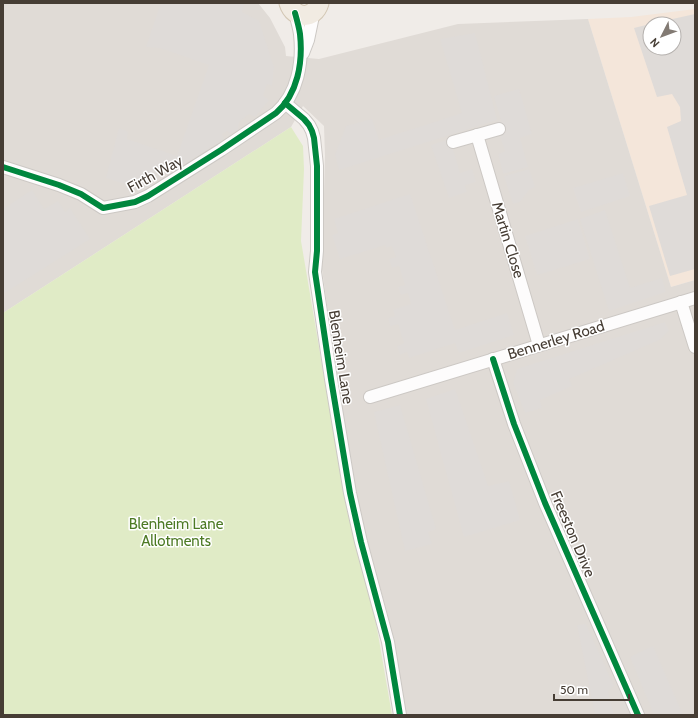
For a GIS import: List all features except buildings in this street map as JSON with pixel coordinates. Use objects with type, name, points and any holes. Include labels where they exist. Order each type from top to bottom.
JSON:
[{"type":"main road","points":[[290,6],[299,14],[307,15],[320,6]]},
{"type":"street","points":[[290,6],[300,33],[301,60]]},
{"type":"street","points":[[285,103],[294,88],[301,60],[320,6]]},
{"type":"street","name":"Firth Way","points":[[3,167],[59,185],[81,194],[103,208],[135,202],[153,193],[221,150],[276,113],[285,103]]},
{"type":"street","name":"Blenheim Lane","points":[[285,103],[309,125],[314,138],[317,166],[317,252],[315,272],[329,371],[350,493],[361,542],[388,642],[400,715]]},
{"type":"street","points":[[453,142],[499,129]]},
{"type":"street","name":"Martin Close","points":[[477,136],[539,345]]},
{"type":"street","name":"Bennerley Road","points":[[370,396],[695,298]]},
{"type":"street","points":[[680,302],[695,347]]},
{"type":"street","name":"Freeston Drive","points":[[493,359],[512,418],[545,503],[638,715]]},
{"type":"shaded area","points":[[3,3],[258,3],[270,18],[285,47],[286,56],[319,59],[458,24],[588,19],[671,287],[695,280],[695,715],[406,715],[389,620],[357,503],[341,408],[322,269],[325,156],[324,126],[303,106],[291,127],[3,313]]},
{"type":"shaded area","points":[[161,3],[244,4],[242,12],[259,21],[274,67],[272,86],[267,84],[263,96],[269,100],[255,117],[249,114],[239,122],[238,130],[231,134],[227,131],[222,134],[224,139],[178,168],[169,163],[152,175],[154,184],[141,191],[106,178],[119,128],[128,132],[127,139],[177,156],[209,65],[160,48],[146,47]]},
{"type":"shaded area","points":[[695,9],[695,280],[671,287],[588,19],[631,17]]},
{"type":"shaded area","points":[[695,14],[695,269],[670,276],[649,206],[687,195],[667,127],[681,121],[680,107],[672,94],[657,97],[643,56],[682,56],[682,17]]},
{"type":"shaded area","points":[[642,26],[642,52],[634,28]]},
{"type":"shaded area","points":[[475,33],[497,120],[339,170],[335,155],[346,126],[372,119],[379,140],[462,113],[440,39]]},
{"type":"shaded area","points":[[519,89],[532,134],[520,138],[528,167],[503,174],[498,154],[505,151],[495,123],[501,121],[494,96]]},
{"type":"shaded area","points":[[450,139],[460,173],[472,169],[476,182],[465,185],[467,192],[449,198],[431,145]]},
{"type":"shaded area","points":[[529,169],[535,187],[529,190],[520,202],[513,204],[504,176]]},
{"type":"shaded area","points":[[623,173],[630,196],[581,212],[573,188]]},
{"type":"shaded area","points":[[32,190],[44,209],[58,201],[65,212],[70,208],[90,239],[3,294],[3,209]]},
{"type":"shaded area","points":[[410,194],[455,330],[507,313],[514,335],[459,353],[455,343],[409,358],[407,352],[400,355],[397,346],[404,343],[398,324],[390,326],[388,318],[395,316],[393,310],[411,304],[408,293],[401,295],[398,287],[405,285],[399,266],[392,268],[389,259],[396,257],[392,246],[386,248],[385,245],[340,259],[332,235],[338,233],[334,219]]},
{"type":"shaded area","points":[[605,210],[630,288],[662,278],[666,292],[609,311],[580,219]]},
{"type":"shaded area","points":[[578,219],[590,259],[537,275],[525,236]]},
{"type":"shaded area","points":[[665,322],[669,330],[661,339],[569,379],[572,386],[540,400],[542,408],[525,413],[513,383],[517,369]]},
{"type":"shaded area","points":[[455,389],[488,486],[509,481],[520,520],[464,537],[426,399]]},
{"type":"shaded area","points":[[400,405],[436,529],[428,532],[432,544],[405,551],[374,412]]},
{"type":"shaded area","points":[[586,624],[614,686],[608,691],[614,715],[595,715],[577,625]]},
{"type":"shaded area","points":[[653,646],[683,715],[654,715],[630,657]]},
{"type":"green space","name":"Blenheim Lane Allotments","points":[[291,127],[303,146],[304,169],[301,241],[346,506],[374,611],[392,715],[3,715],[3,313]]},
{"type":"cycle path","points":[[3,167],[59,185],[81,194],[103,208],[135,202],[148,196],[276,113],[283,105],[294,87],[300,66],[300,34],[295,13]]},
{"type":"cycle path","points":[[285,103],[309,125],[314,138],[317,166],[317,251],[315,272],[350,493],[361,542],[388,642],[400,715]]},
{"type":"cycle path","points":[[493,359],[514,424],[545,503],[638,715]]}]
